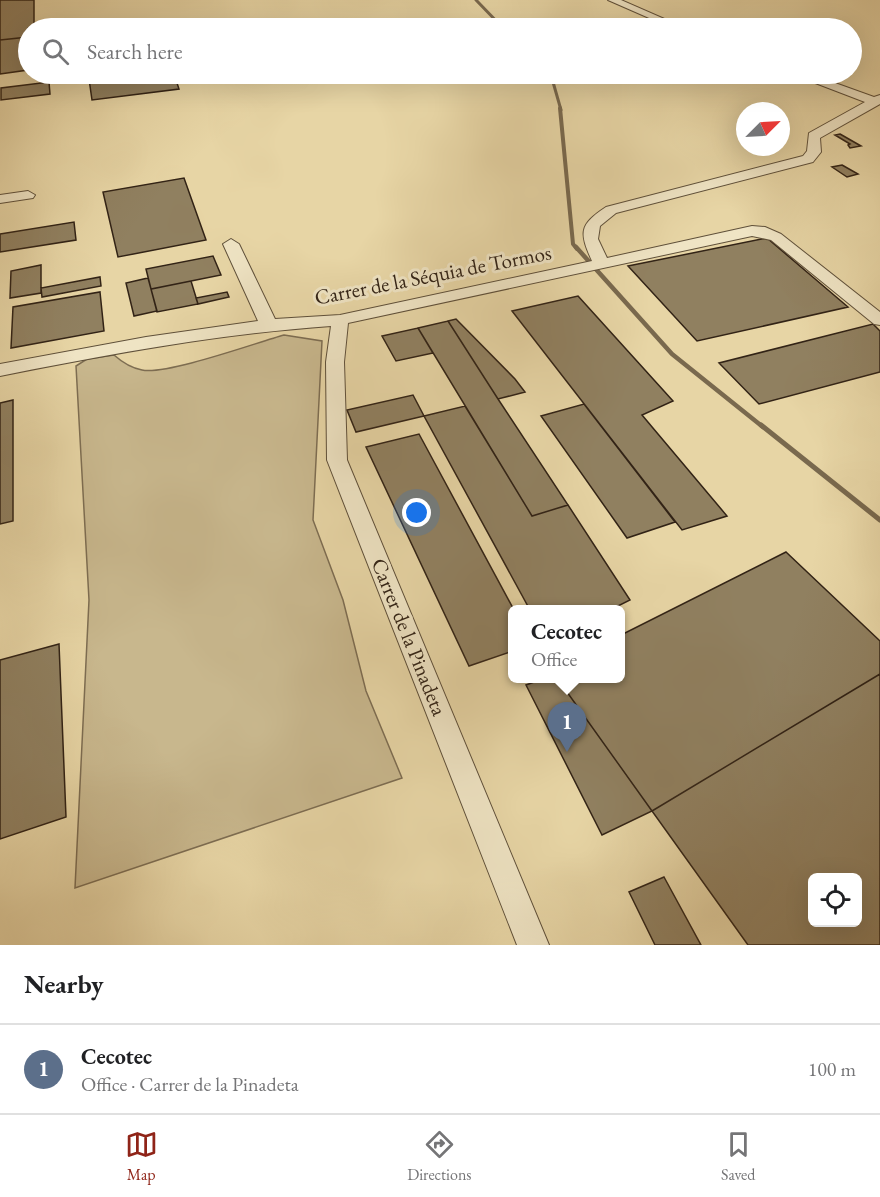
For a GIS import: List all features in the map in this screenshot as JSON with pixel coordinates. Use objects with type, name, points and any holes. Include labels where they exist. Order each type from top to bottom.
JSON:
[{"type":"street","points":[[613,0],[656,18]]},
{"type":"street","points":[[830,84],[877,100]]},
{"type":"street","points":[[602,264],[591,241],[589,231],[592,222],[611,210],[808,159],[814,153],[814,136],[877,100]]},
{"type":"street","points":[[0,199],[28,195]]},
{"type":"street","name":"Carrer de la Séquia de Tormos","points":[[0,370],[146,342],[269,325],[340,320],[752,231],[765,232],[776,237],[880,320]]},
{"type":"street","points":[[231,244],[269,325]]},
{"type":"street","name":"Carrer de la Pinadeta","points":[[340,320],[335,362],[337,460],[533,945]]},
{"type":"shaded area","points":[[284,335],[322,341],[313,520],[343,600],[366,691],[402,778],[75,888],[89,600],[76,366],[87,359],[114,355],[124,363],[142,370],[171,368]]},
{"type":"building","points":[[0,0],[34,0],[34,18],[18,18],[18,38],[0,40]]},
{"type":"building","points":[[18,38],[18,71],[0,74],[0,40]]},
{"type":"building","points":[[49,84],[50,94],[1,100],[1,88]]},
{"type":"building","points":[[90,84],[177,84],[179,89],[92,100]]},
{"type":"building","points":[[840,134],[861,146],[850,148],[848,145],[850,144],[835,135]]},
{"type":"building","points":[[842,165],[858,174],[847,177],[832,167]]},
{"type":"building","points":[[184,178],[206,240],[118,257],[103,192]]},
{"type":"building","points":[[74,222],[76,240],[0,252],[0,234]]},
{"type":"building","points":[[767,238],[848,307],[697,341],[628,266]]},
{"type":"building","points":[[213,256],[221,275],[151,289],[146,269]]},
{"type":"building","points":[[41,265],[41,293],[10,298],[11,271]]},
{"type":"building","points":[[100,277],[101,286],[42,297],[41,288]]},
{"type":"building","points":[[148,278],[157,311],[134,316],[126,283]]},
{"type":"building","points":[[191,281],[198,304],[157,312],[151,289]]},
{"type":"building","points":[[100,292],[104,331],[11,348],[13,307]]},
{"type":"building","points":[[227,292],[229,297],[198,304],[196,298]]},
{"type":"building","points":[[578,296],[673,401],[642,415],[727,516],[682,530],[512,311]]},
{"type":"building","points":[[456,319],[525,392],[498,399],[448,321]]},
{"type":"building","points":[[448,321],[568,505],[532,516],[418,328]]},
{"type":"building","points":[[873,324],[880,331],[880,372],[759,404],[719,363]]},
{"type":"building","points":[[418,328],[433,353],[396,361],[382,336]]},
{"type":"building","points":[[413,395],[424,416],[356,432],[347,410]]},
{"type":"building","points":[[13,400],[13,521],[0,524],[0,403]]},
{"type":"building","points":[[584,404],[675,522],[627,538],[541,416]]},
{"type":"building","points":[[465,406],[532,516],[568,505],[630,600],[620,605],[527,605],[424,416]]},
{"type":"building","points":[[419,434],[511,605],[508,605],[508,653],[469,666],[366,447]]},
{"type":"building","points":[[786,552],[880,641],[880,674],[652,811],[561,683],[625,683],[625,633]]},
{"type":"building","points":[[59,644],[66,817],[0,839],[0,660]]},
{"type":"building","points":[[880,674],[880,945],[748,945],[652,811]]},
{"type":"building","points":[[561,683],[652,811],[602,835],[526,685]]},
{"type":"building","points":[[664,877],[701,945],[655,945],[629,892]]},
{"type":"waterway","points":[[476,0],[493,18]]},
{"type":"waterway","points":[[554,84],[561,110]]},
{"type":"waterway","points":[[560,108],[573,244],[577,249]]},
{"type":"waterway","points":[[576,247],[672,354],[763,427]]},
{"type":"waterway","points":[[761,425],[880,520]]},
{"type":"place","name":"Cecotec","points":[[567,752]]}]
